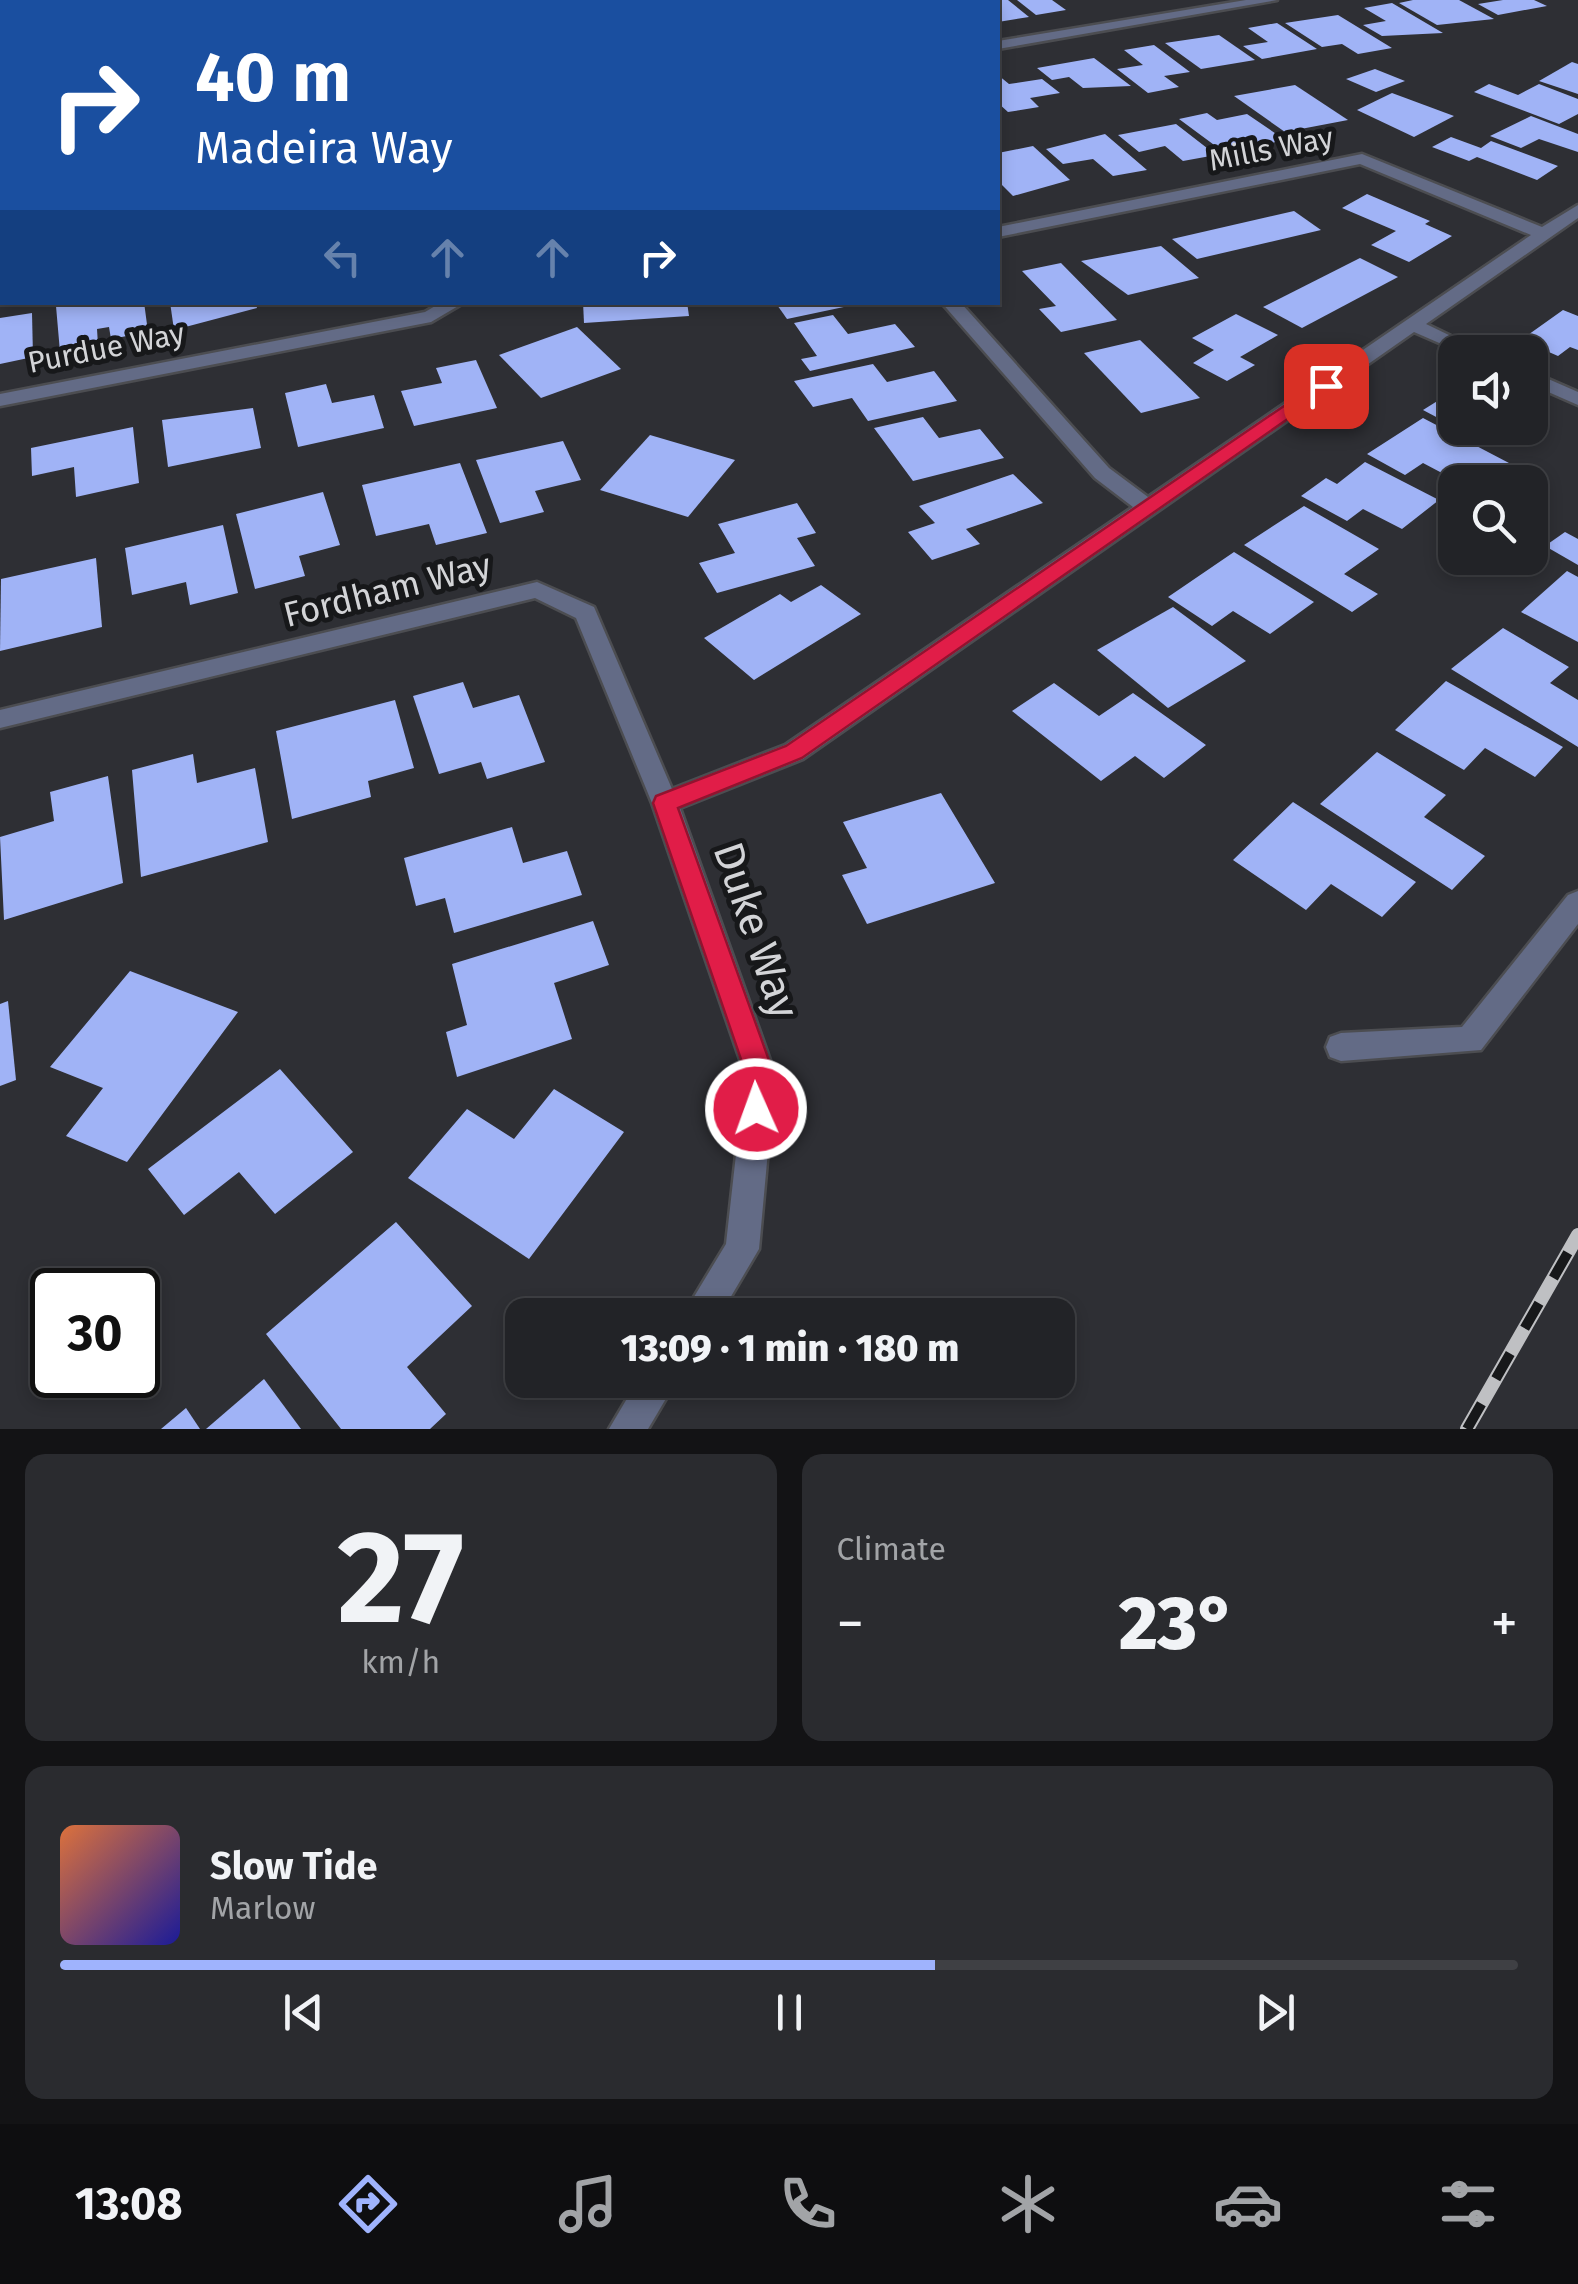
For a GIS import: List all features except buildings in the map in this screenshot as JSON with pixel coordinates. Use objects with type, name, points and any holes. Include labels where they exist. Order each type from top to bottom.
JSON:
[{"type":"street","points":[[1000,44],[1270,0]]},
{"type":"street","name":"Mills Way","points":[[1000,232],[1362,159],[1544,234]]},
{"type":"street","points":[[665,803],[794,752],[1578,210]]},
{"type":"street","name":"Purdue Way","points":[[0,400],[431,316],[451,305]]},
{"type":"street","points":[[953,305],[1102,473],[1148,506]]},
{"type":"street","points":[[1414,325],[1438,336]]},
{"type":"street","points":[[1548,385],[1578,398]]},
{"type":"street","name":"Fordham Way","points":[[0,719],[537,590],[586,613],[665,803]]},
{"type":"street","name":"Duke Way","points":[[665,803],[760,1074],[742,1249],[711,1298]]},
{"type":"street","points":[[1341,1048],[1470,1040],[1578,903]]},
{"type":"street","points":[[627,1429],[647,1398]]},
{"type":"railway","points":[[1467,1429],[1578,1235]]},
{"type":"route","points":[[756,1109],[760,1074],[665,803],[794,752],[1326,386]]}]
